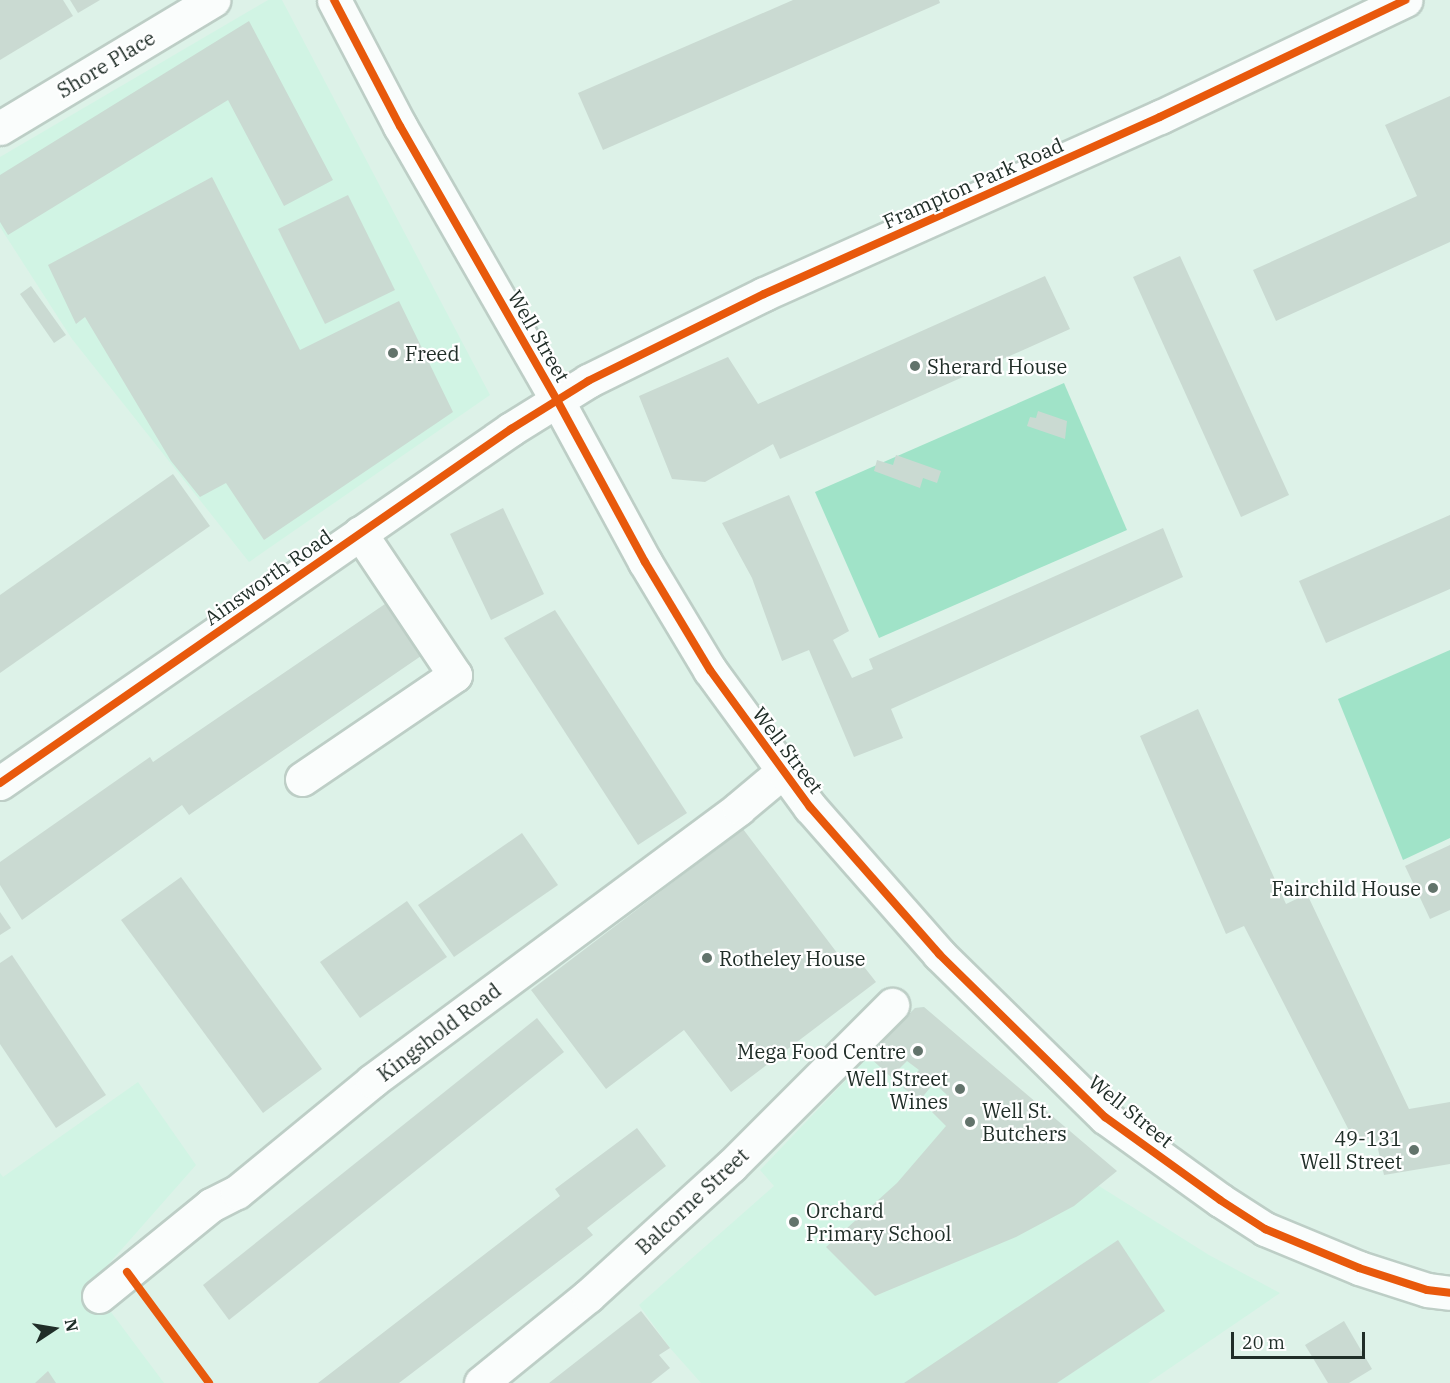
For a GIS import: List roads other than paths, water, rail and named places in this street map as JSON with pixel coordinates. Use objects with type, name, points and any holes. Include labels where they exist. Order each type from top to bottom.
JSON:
[{"type":"street","name":"Shore Place","points":[[0,128],[213,0]]},
{"type":"street","name":"Well Street","points":[[334,0],[400,126],[557,400],[651,572],[710,670],[782,772],[939,954],[1105,1117],[1220,1200],[1265,1228],[1359,1268],[1427,1290],[1450,1293]]},
{"type":"street","name":"Frampton Park Road","points":[[557,400],[624,362],[764,294],[1160,117],[1405,0]]},
{"type":"street","name":"Ainsworth Road","points":[[0,783],[360,533],[557,400]]},
{"type":"street","points":[[302,779],[455,675],[360,533]]},
{"type":"street","name":"Kingshold Road","points":[[99,1296],[211,1205],[237,1192],[372,1081],[739,808],[782,772]]},
{"type":"street","name":"Balcorne Street","points":[[480,1383],[588,1296],[731,1166],[892,1005]]},
{"type":"place","name":"Freed","points":[[393,353]]},
{"type":"place","name":"Sherard House","points":[[915,366]]},
{"type":"place","name":"Fairchild House","points":[[1433,888]]},
{"type":"place","name":"Rotheley House","points":[[707,958]]},
{"type":"place","name":"Mega Food Centre","points":[[918,1051]]},
{"type":"place","name":"Well Street Wines","points":[[960,1089]]},
{"type":"place","name":"Well St. Butchers","points":[[970,1122]]},
{"type":"place","name":"49-131 Well Street","points":[[1414,1150]]},
{"type":"place","name":"Orchard Primary School","points":[[794,1222]]}]
